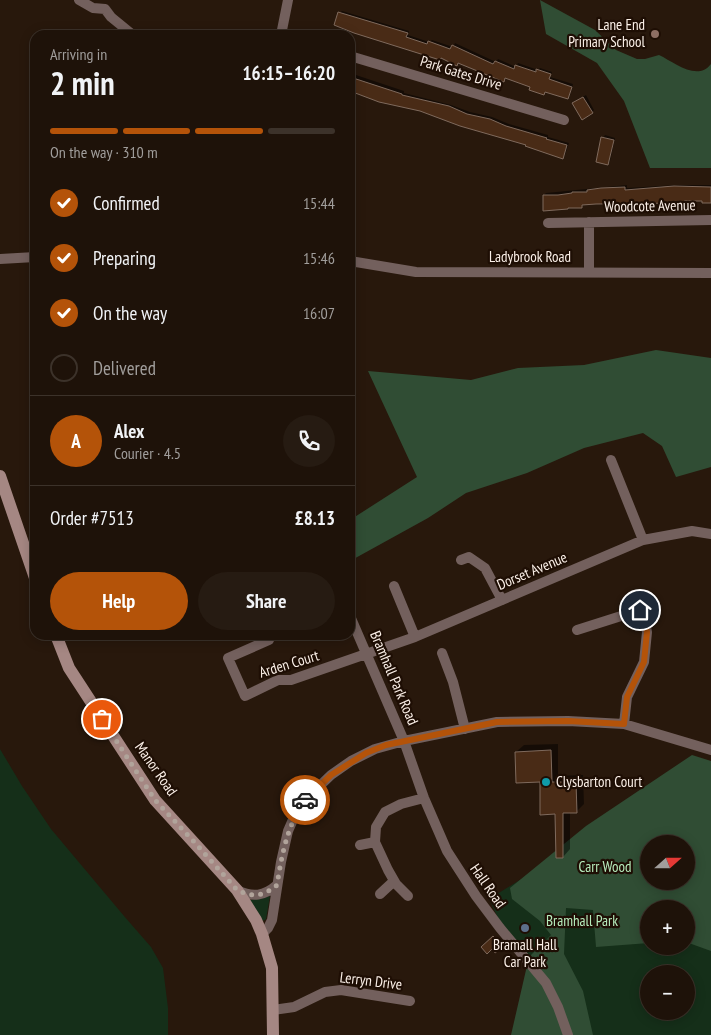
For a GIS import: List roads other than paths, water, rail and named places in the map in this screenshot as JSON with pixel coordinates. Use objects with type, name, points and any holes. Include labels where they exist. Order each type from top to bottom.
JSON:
[{"type":"street","points":[[79,0],[94,8],[106,5],[110,17],[127,30]]},
{"type":"street","points":[[282,30],[288,0]]},
{"type":"street","name":"Park Gates Drive","points":[[355,57],[564,120]]},
{"type":"street","name":"Woodcote Avenue","points":[[548,223],[711,220]]},
{"type":"street","name":"Woodcote Avenue","points":[[589,222],[589,273]]},
{"type":"street","points":[[0,259],[30,256]]},
{"type":"street","name":"Ladybrook Road","points":[[355,262],[416,272],[711,273]]},
{"type":"street","points":[[611,460],[644,540]]},
{"type":"street","points":[[0,476],[30,563]]},
{"type":"street","name":"Dorset Avenue","points":[[368,655],[644,540],[692,531],[711,534]]},
{"type":"street","points":[[462,560],[469,557],[485,568],[502,600]]},
{"type":"street","points":[[394,586],[415,637]]},
{"type":"street","points":[[577,630],[640,610],[643,614],[647,632],[644,662],[627,697],[624,724]]},
{"type":"street","name":"Bramhall Park Road","points":[[355,627],[404,741],[497,722],[568,721],[624,724],[711,750]]},
{"type":"street","name":"Manor Road","points":[[58,640],[69,668],[155,800],[237,890],[262,934],[272,968],[273,1035]]},
{"type":"street","name":"Arden Court","points":[[269,640],[228,658],[244,696],[278,680],[291,680],[368,655]]},
{"type":"street","points":[[442,653],[453,682],[465,728]]},
{"type":"street","points":[[262,934],[272,920],[280,862],[288,830],[304,800],[331,775],[351,761],[381,747],[404,741]]},
{"type":"street","name":"Hall Road","points":[[404,741],[424,798],[447,851],[495,922],[546,983],[558,1007],[568,1035]]},
{"type":"street","points":[[408,896],[394,881],[375,842],[376,828],[385,812],[401,804],[424,798]]},
{"type":"street","points":[[360,845],[375,842]]},
{"type":"street","points":[[380,894],[394,881]]},
{"type":"street","points":[[237,890],[246,894],[258,895],[268,892],[277,885]]},
{"type":"street","name":"Lerryn Drive","points":[[273,1010],[294,1007],[325,992],[341,990],[410,1001]]},
{"type":"place","name":"Lane End Primary School","points":[[655,34]]},
{"type":"place","name":"Clysbarton Court","points":[[546,782]]},
{"type":"place","name":"Bramall Hall Car Park","points":[[525,928]]},
{"type":"park label","name":"Carr Wood","points":[[605,867]]},
{"type":"park label","name":"Bramhall Park","points":[[582,921]]}]
